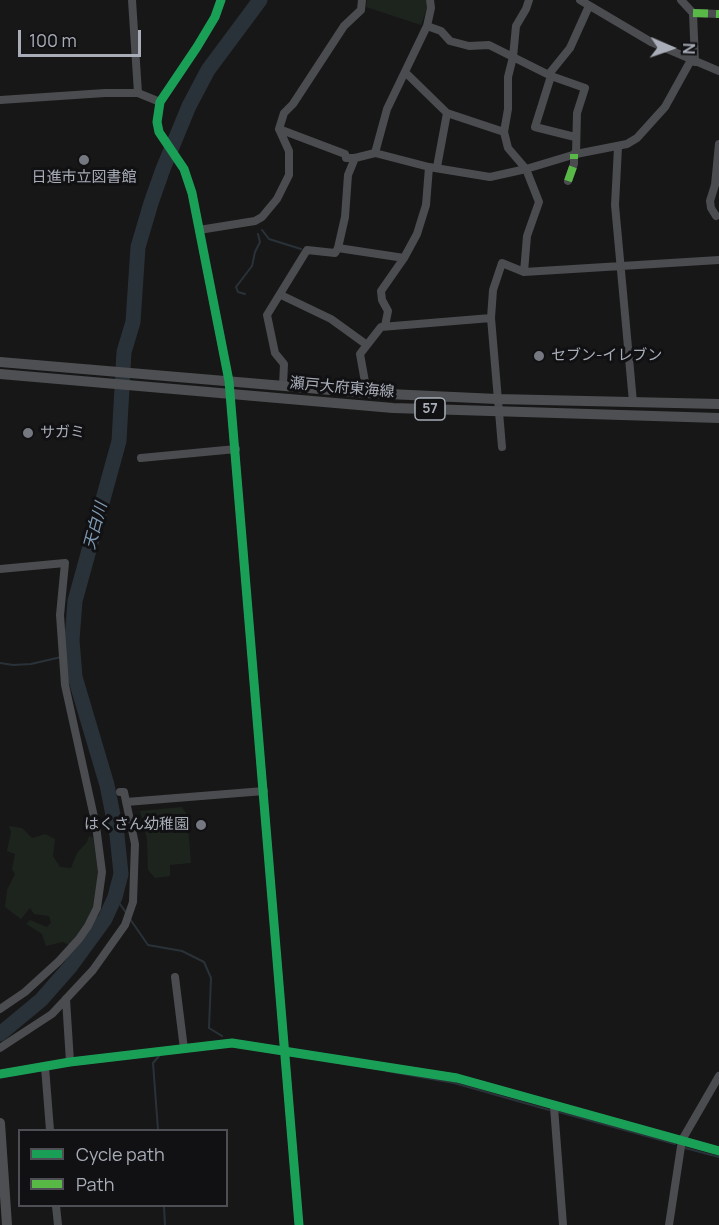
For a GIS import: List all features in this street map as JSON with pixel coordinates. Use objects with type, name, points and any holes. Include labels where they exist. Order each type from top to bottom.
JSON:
[{"type":"main road","name":"瀬戸大府東海線","points":[[0,362],[367,393],[497,399],[719,404]]},
{"type":"main road","name":"瀬戸大府東海線","points":[[0,374],[393,408],[719,418]]},
{"type":"main road","points":[[0,1124],[7,1225]]},
{"type":"street","points":[[132,0],[138,93]]},
{"type":"street","points":[[221,0],[215,17],[160,102],[157,122],[159,132],[184,169],[192,193],[230,394],[299,1225]]},
{"type":"street","points":[[199,230],[255,221],[262,217],[277,199],[289,175],[289,152],[279,129],[284,113],[293,104],[344,26],[361,10],[362,0]]},
{"type":"street","points":[[375,153],[387,109],[427,26],[431,8],[430,0]]},
{"type":"street","points":[[524,272],[527,236],[539,201],[525,169],[508,148],[504,132],[508,109],[508,77],[513,57],[516,26],[529,0]]},
{"type":"street","points":[[580,0],[651,42],[719,71]]},
{"type":"street","points":[[279,129],[345,154],[346,158],[355,159],[375,153],[468,175],[490,177],[575,154],[618,147],[637,138],[665,107],[693,61],[693,13],[681,0]]},
{"type":"street","points":[[575,137],[535,127],[550,75],[570,48],[588,6]]},
{"type":"street","points":[[693,13],[719,14]]},
{"type":"street","points":[[427,26],[441,31],[450,41],[469,46],[489,45],[550,75],[585,88],[577,113],[575,154],[572,173],[568,180]]},
{"type":"street","points":[[406,73],[447,113],[504,132]]},
{"type":"street","points":[[0,100],[138,93],[160,102]]},
{"type":"street","points":[[385,326],[388,311],[382,300],[381,291],[404,258],[417,234],[426,206],[447,113]]},
{"type":"street","points":[[716,216],[710,205],[715,185],[719,144]]},
{"type":"street","points":[[618,147],[615,205],[633,402]]},
{"type":"street","points":[[283,386],[284,364],[275,353],[267,315],[307,250],[335,253],[338,248],[345,217],[348,175],[355,159]]},
{"type":"street","points":[[338,248],[404,258]]},
{"type":"street","points":[[502,447],[491,318],[493,290],[502,263],[524,272],[719,260]]},
{"type":"street","points":[[281,295],[331,319],[367,345]]},
{"type":"street","points":[[367,393],[360,354],[381,327],[491,318]]},
{"type":"street","points":[[141,458],[236,449]]},
{"type":"street","points":[[0,569],[65,563],[60,615],[65,685],[96,826],[102,872],[97,908],[79,939],[25,992],[0,1009]]},
{"type":"street","points":[[126,802],[264,791]]},
{"type":"street","points":[[0,1048],[40,1022],[66,999],[104,957],[125,925],[133,902],[135,844],[124,792],[120,792]]},
{"type":"street","points":[[175,977],[184,1049]]},
{"type":"street","points":[[66,999],[70,1062]]},
{"type":"street","points":[[0,1074],[70,1062],[232,1043],[457,1078],[554,1107],[719,1151]]},
{"type":"street","points":[[45,1067],[50,1129]]},
{"type":"street","points":[[669,1225],[682,1140],[719,1076]]},
{"type":"street","points":[[554,1107],[563,1225]]},
{"type":"street","points":[[56,1207],[58,1225]]},
{"type":"shaded area","points":[[367,0],[426,0],[427,8],[421,25],[366,7]]},
{"type":"shaded area","points":[[182,807],[187,815],[191,863],[170,865],[170,876],[155,878],[148,870],[147,839],[140,811]]},
{"type":"shaded area","points":[[9,826],[22,828],[32,838],[45,834],[55,839],[53,856],[60,867],[71,868],[77,853],[87,842],[89,836],[93,838],[98,871],[95,908],[71,946],[63,942],[46,946],[42,934],[26,924],[30,920],[47,927],[51,923],[49,916],[34,914],[30,908],[21,919],[5,907],[7,890],[15,874],[12,869],[15,854],[7,851],[11,832]]},
{"type":"waterway","name":"天白川","points":[[0,1034],[41,1000],[70,967],[105,919],[115,897],[121,874],[117,835],[107,785],[75,677],[72,640],[75,601],[119,441],[124,352],[133,322],[138,247],[151,203],[189,106],[208,70],[260,0]]},
{"type":"waterway","points":[[262,230],[269,239],[301,249]]},
{"type":"waterway","points":[[245,294],[238,292],[236,287],[252,266],[260,242],[258,234]]},
{"type":"waterway","points":[[0,663],[31,664],[74,654]]},
{"type":"waterway","points":[[115,897],[127,914]]},
{"type":"waterway","points":[[130,919],[148,945],[182,951],[204,962],[211,978],[209,1028],[222,1036]]},
{"type":"waterway","points":[[158,1129],[153,1063],[159,1056]]},
{"type":"waterway","points":[[386,1071],[454,1083],[549,1110]]},
{"type":"waterway","points":[[559,1112],[675,1144]]},
{"type":"waterway","points":[[685,1148],[719,1157]]},
{"type":"waterway","points":[[164,1207],[165,1225]]},
{"type":"marked path","points":[[693,13],[719,14]]},
{"type":"marked path","points":[[568,181],[574,164],[574,154]]},
{"type":"cycle path","points":[[221,0],[215,17],[160,102],[157,122],[159,132],[184,169],[192,193],[229,381],[299,1225]]},
{"type":"cycle path","points":[[0,1074],[70,1062],[232,1043],[457,1078],[719,1151]]},
{"type":"place","name":"日進市立図書館","points":[[84,160]]},
{"type":"place","name":"セブン-イレブン","points":[[539,356]]},
{"type":"place","name":"サガミ","points":[[28,433]]},
{"type":"place","name":"はくさん幼稚園","points":[[201,825]]}]
